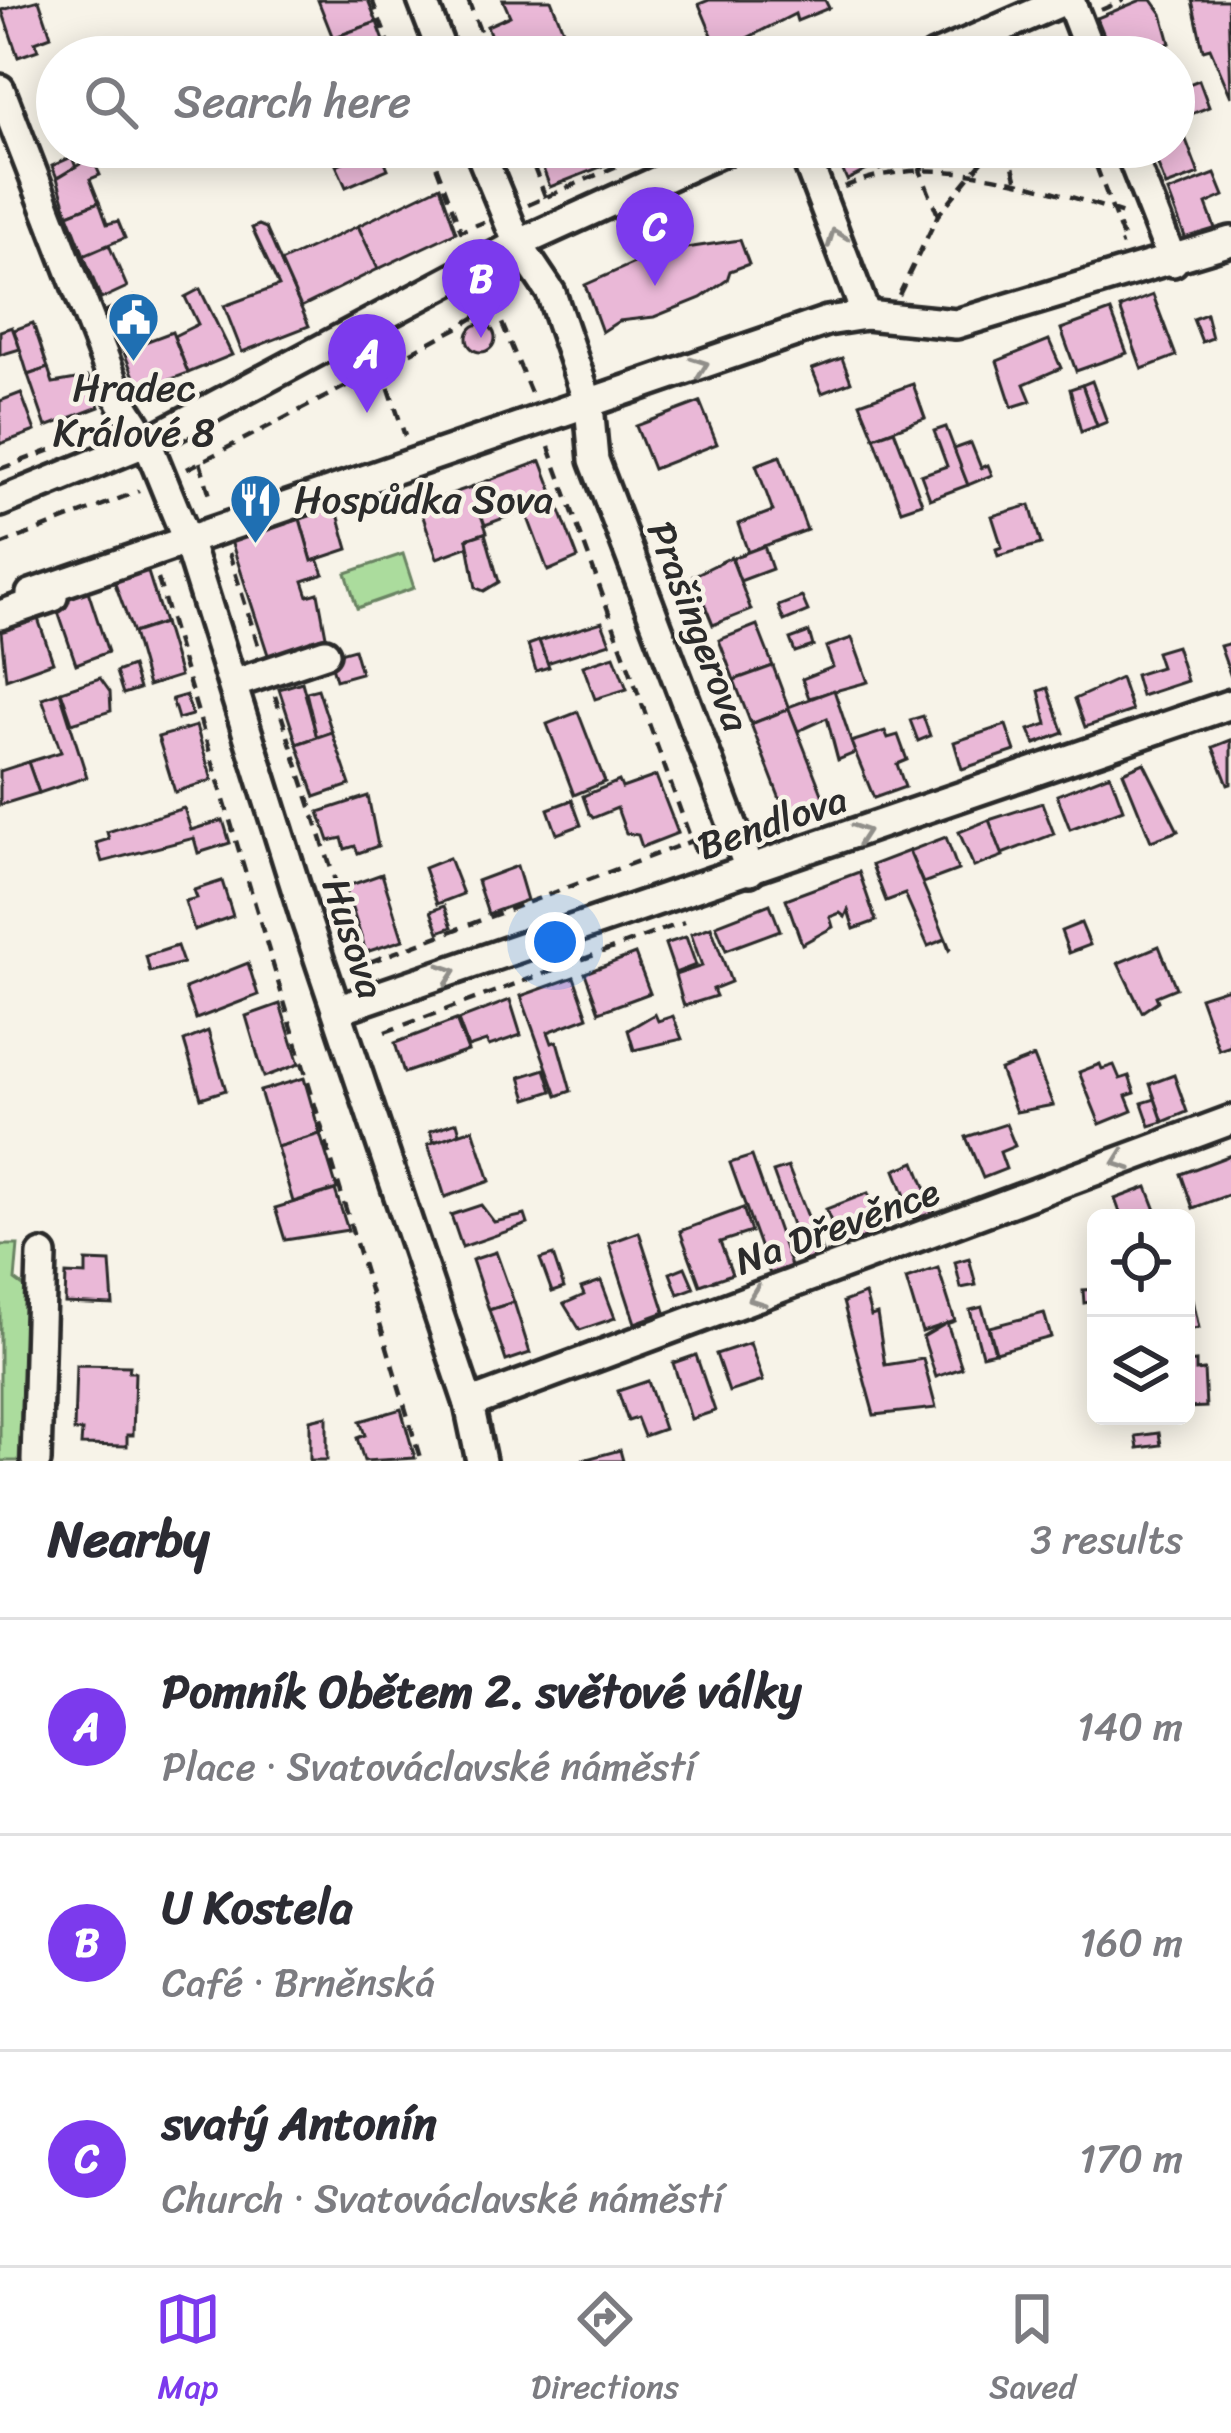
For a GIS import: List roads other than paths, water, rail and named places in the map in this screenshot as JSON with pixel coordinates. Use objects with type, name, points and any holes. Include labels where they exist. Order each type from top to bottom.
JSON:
[{"type":"street","points":[[422,0],[436,36]]},
{"type":"street","points":[[983,36],[1068,0],[1084,36]]},
{"type":"street","name":"Husova","points":[[0,88],[121,401],[147,442],[189,545],[326,978],[470,1404],[481,1461]]},
{"type":"street","name":"Prašingerova","points":[[487,168],[518,244],[542,280],[589,406],[593,460],[750,872]]},
{"type":"street","points":[[0,502],[147,442],[518,244],[687,168]]},
{"type":"street","points":[[812,168],[879,316]]},
{"type":"street","points":[[1136,168],[1173,262]]},
{"type":"street","points":[[0,615],[153,562],[221,529],[415,464],[544,428],[589,406],[826,321],[879,316],[956,324],[1231,241]]},
{"type":"street","points":[[31,595],[189,545]]},
{"type":"street","points":[[232,684],[325,653]]},
{"type":"street","name":"Bendlova","points":[[337,1010],[1231,704]]},
{"type":"street","name":"Na Dřevěnce","points":[[470,1404],[1231,1120]]},
{"type":"street","points":[[36,1461],[42,1255]]},
{"type":"place","name":"svatý Antonín","points":[[655,286]]},
{"type":"place","name":"U Kostela","points":[[481,338]]},
{"type":"place","name":"Hradec Králové 8","points":[[134,363]]},
{"type":"place","name":"Pomník Obětem 2. světové války","points":[[367,413]]},
{"type":"place","name":"Hospůdka Sova","points":[[255,545]]}]
